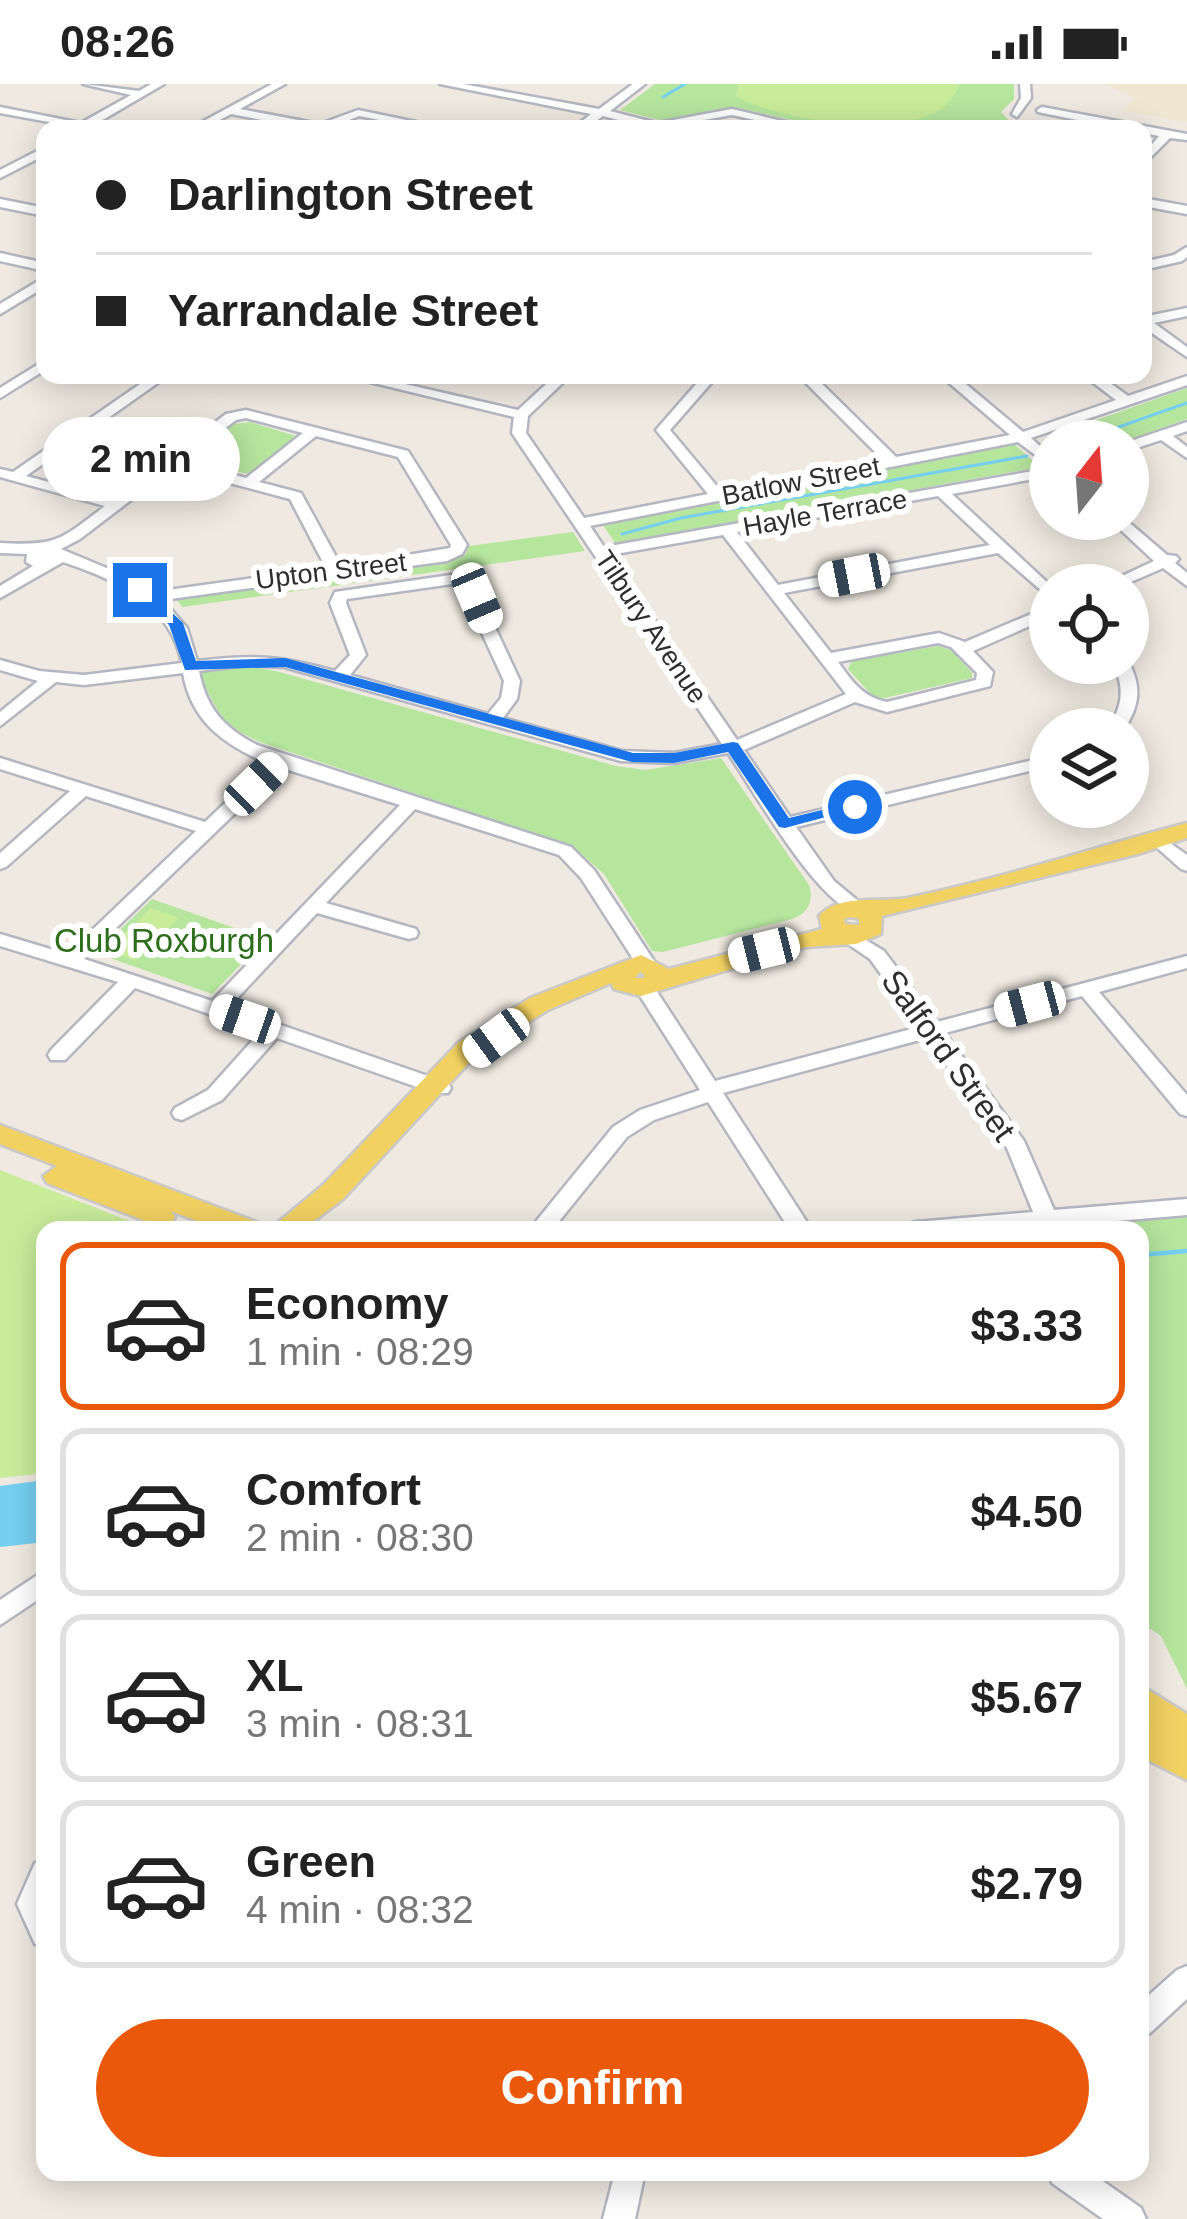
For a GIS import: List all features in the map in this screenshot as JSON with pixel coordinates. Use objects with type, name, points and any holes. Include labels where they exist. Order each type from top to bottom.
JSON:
[{"type":"main road","points":[[295,1221],[333,1192],[499,1026],[638,970],[804,939],[1175,839]]},
{"type":"main road","points":[[326,1221],[436,1085]]},
{"type":"main road","points":[[0,1134],[226,1221]]},
{"type":"main road","points":[[0,1154],[170,1221]]},
{"type":"main road","points":[[1149,1706],[1187,1733]]},
{"type":"main road","points":[[1149,1743],[1187,1764]]},
{"type":"street","points":[[88,84],[140,94]]},
{"type":"street","points":[[95,120],[159,84]]},
{"type":"street","points":[[210,120],[280,84]]},
{"type":"street","points":[[445,84],[628,120]]},
{"type":"street","points":[[495,93],[509,84]]},
{"type":"street","points":[[590,120],[640,84]]},
{"type":"street","points":[[1028,84],[1017,112],[1085,120]]},
{"type":"street","points":[[1028,84],[1037,117]]},
{"type":"street","points":[[0,110],[45,120]]},
{"type":"street","points":[[227,110],[283,120]]},
{"type":"street","points":[[696,120],[733,112],[769,120]]},
{"type":"street","points":[[344,120],[358,113],[396,120]]},
{"type":"street","points":[[1152,131],[1187,137]]},
{"type":"street","points":[[1152,151],[1166,134]]},
{"type":"street","points":[[0,176],[36,155]]},
{"type":"street","points":[[0,203],[36,210]]},
{"type":"street","points":[[1152,204],[1187,210]]},
{"type":"street","points":[[1152,264],[1178,259],[1187,251]]},
{"type":"street","points":[[0,257],[36,265]]},
{"type":"street","points":[[0,310],[36,290]]},
{"type":"street","points":[[1152,319],[1187,312]]},
{"type":"street","points":[[1152,328],[1187,353]]},
{"type":"street","points":[[0,394],[36,370]]},
{"type":"street","name":"Batlow Street","points":[[580,524],[1024,436],[1187,380]]},
{"type":"street","points":[[8,475],[148,384]]},
{"type":"street","points":[[387,384],[520,415],[554,384]]},
{"type":"street","points":[[702,384],[663,430],[718,497]]},
{"type":"street","points":[[814,384],[893,462]]},
{"type":"street","points":[[958,384],[1024,436]]},
{"type":"street","points":[[968,384],[1029,440]]},
{"type":"street","points":[[1103,384],[1128,402]]},
{"type":"street","name":"Upton Street","points":[[47,557],[235,415],[403,454],[459,548],[447,556],[151,597]]},
{"type":"street","name":"Tilbury Avenue","points":[[520,415],[519,434],[855,926]]},
{"type":"street","points":[[1149,440],[1187,426]]},
{"type":"street","points":[[250,482],[315,430]]},
{"type":"street","points":[[1164,435],[1187,454]]},
{"type":"street","points":[[171,463],[250,482],[299,500],[335,570]]},
{"type":"street","points":[[8,475],[116,504]]},
{"type":"street","name":"Hayle Terrace","points":[[600,552],[1029,476]]},
{"type":"street","points":[[942,492],[1029,574]]},
{"type":"street","points":[[727,530],[856,697],[872,706],[887,707],[979,686],[987,676],[952,640],[933,638],[827,659]]},
{"type":"street","points":[[1145,540],[1187,576]]},
{"type":"street","points":[[775,590],[1001,548]]},
{"type":"street","points":[[0,549],[92,568],[151,597],[180,630],[196,699],[214,725],[234,741],[279,761],[570,854],[795,1221]]},
{"type":"street","points":[[0,593],[47,557]]},
{"type":"street","points":[[1149,568],[1168,560]]},
{"type":"street","points":[[339,677],[358,655],[338,603],[341,595],[462,578],[470,583],[512,682],[509,699],[492,720]]},
{"type":"street","points":[[963,649],[1029,620]]},
{"type":"street","points":[[0,665],[51,678],[93,680],[268,660],[632,758],[674,758],[733,747],[856,697]]},
{"type":"street","points":[[0,721],[51,678]]},
{"type":"street","points":[[71,961],[279,761]]},
{"type":"street","points":[[0,763],[209,829]]},
{"type":"street","points":[[785,824],[1029,766]]},
{"type":"street","points":[[0,863],[83,789]]},
{"type":"street","points":[[216,1009],[411,803]]},
{"type":"street","points":[[1175,839],[1187,865]]},
{"type":"street","points":[[314,906],[409,933]]},
{"type":"street","name":"Salford Street","points":[[855,926],[1017,1146],[1048,1221]]},
{"type":"street","points":[[0,940],[132,980],[436,1085]]},
{"type":"street","points":[[547,1221],[620,1132],[663,1108],[1187,962]]},
{"type":"street","points":[[58,1055],[132,980]]},
{"type":"street","points":[[1086,989],[1187,1109]]},
{"type":"street","points":[[182,1113],[215,1095],[274,1029]]},
{"type":"street","points":[[1057,1221],[1187,1207]]},
{"type":"street","points":[[0,1615],[36,1588]]},
{"type":"street","points":[[1149,2015],[1187,1980]]},
{"type":"street","points":[[619,2219],[628,2181]]},
{"type":"street","points":[[1076,2181],[1130,2219]]},
{"type":"shaded area","points":[[1105,84],[1187,84],[1187,122],[1125,111],[1135,98]]},
{"type":"green space","points":[[655,84],[1014,84],[1014,99],[1001,112],[1008,120],[792,120],[739,108],[659,120],[620,110]]},
{"type":"green space","points":[[738,84],[960,84],[947,105],[909,120],[809,119],[736,96]]},
{"type":"green space","points":[[1187,388],[1187,419],[1149,433],[1149,420],[1097,420]]},
{"type":"green space","points":[[250,422],[296,436],[249,474],[190,462],[234,424]]},
{"type":"green space","points":[[1014,444],[1029,457],[1029,469],[615,543],[603,525]]},
{"type":"green space","points":[[573,532],[585,551],[182,607],[174,595],[452,561],[465,555],[469,546]]},
{"type":"green space","points":[[938,646],[951,650],[972,672],[972,678],[876,700],[848,669],[852,661]]},
{"type":"green space","points":[[238,665],[276,671],[616,766],[646,770],[721,758],[809,885],[808,906],[792,919],[652,951],[604,874],[572,846],[260,742],[236,729],[221,715],[199,675],[207,669]]},
{"type":"green space","name":"Club Roxburgh","points":[[152,899],[266,939],[212,994],[96,953]]},
{"type":"green space","points":[[151,908],[179,918],[136,961],[107,951]]},
{"type":"green space","points":[[0,1170],[129,1221],[36,1221],[36,1474],[0,1478]]},
{"type":"green space","points":[[1187,1217],[1187,1689],[1161,1636],[1149,1628],[1149,1221],[1139,1221]]},
{"type":"water","points":[[36,1481],[36,1543],[0,1547],[0,1486]]},
{"type":"waterway","points":[[663,97],[685,84]]},
{"type":"waterway","points":[[1139,420],[1187,403]]},
{"type":"waterway","points":[[622,534],[681,518],[1027,456]]},
{"type":"waterway","points":[[1149,1254],[1187,1251]]},
{"type":"route","points":[[140,590],[176,623],[190,666],[285,662],[632,758],[674,758],[733,747],[785,824],[855,807]]}]
